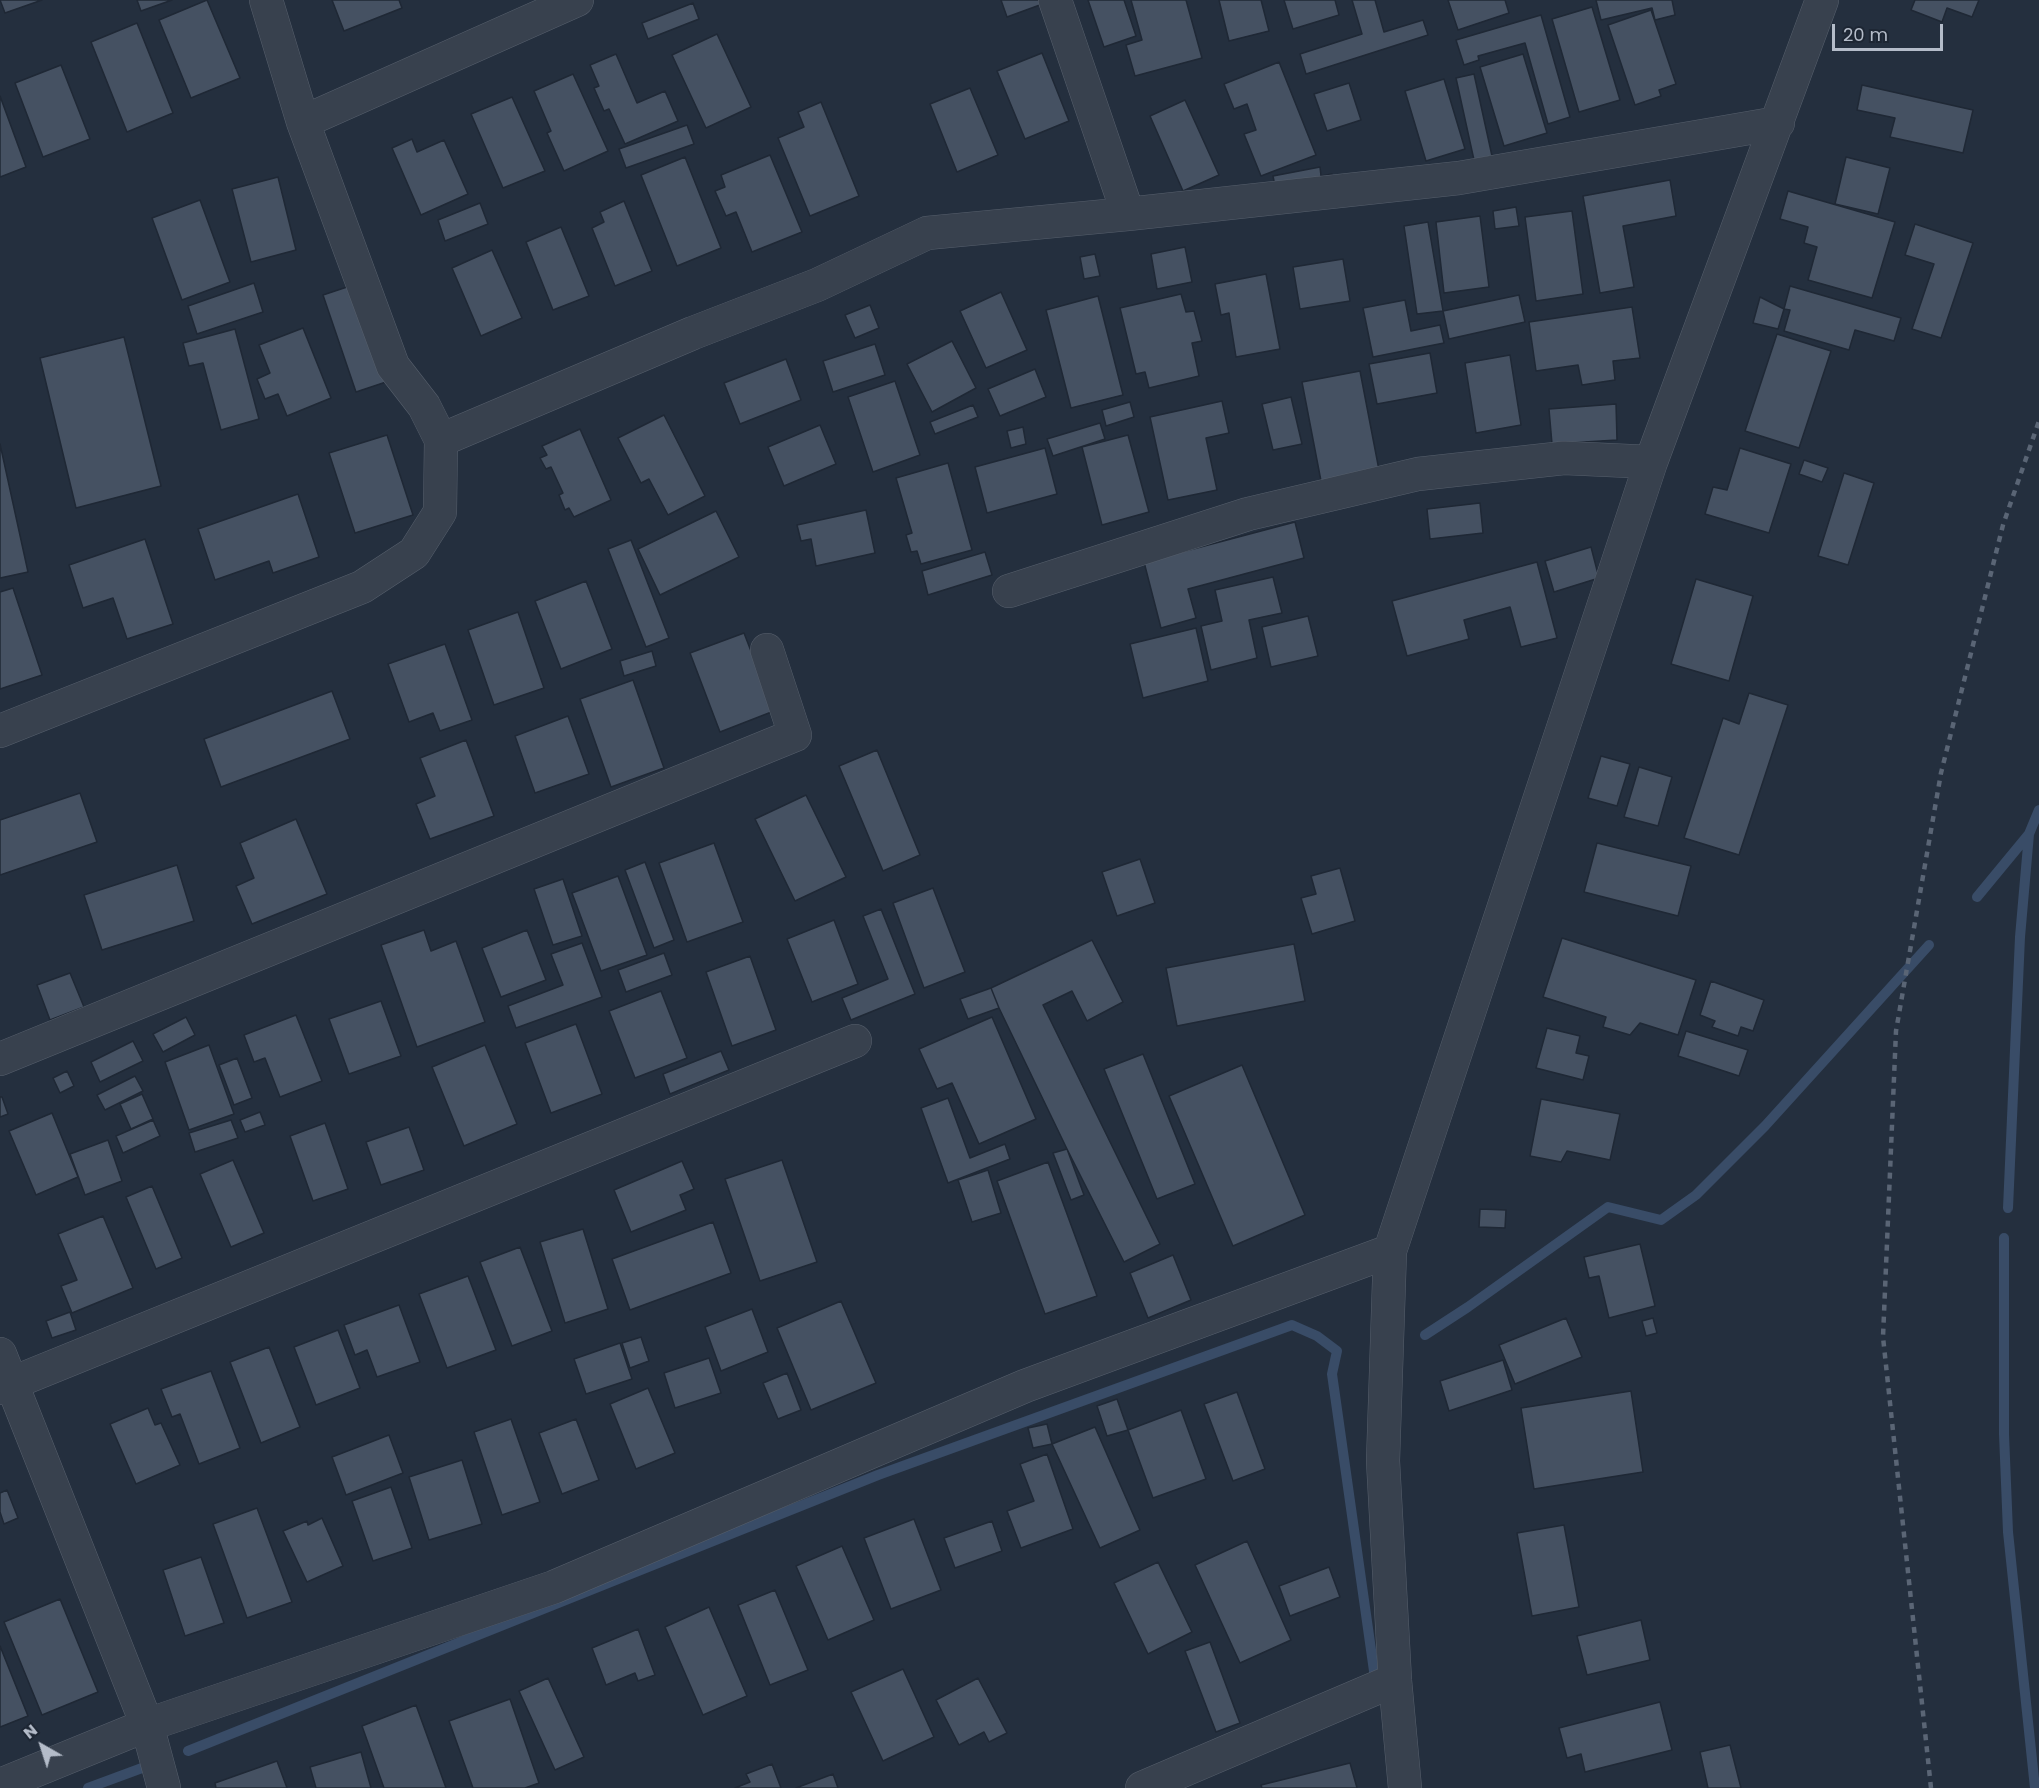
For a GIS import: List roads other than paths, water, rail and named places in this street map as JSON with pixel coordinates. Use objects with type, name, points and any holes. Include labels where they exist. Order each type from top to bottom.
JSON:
[{"type":"street","points":[[0,731],[362,587],[414,553],[440,512],[441,440],[424,406],[393,366],[303,122],[266,0]]},
{"type":"street","points":[[303,122],[577,0]]},
{"type":"street","points":[[1055,0],[1128,214]]},
{"type":"street","points":[[1405,1788],[1395,1680],[1383,1461],[1390,1251],[1651,462],[1822,0]]},
{"type":"street","points":[[441,440],[693,333],[817,285],[927,233],[1459,178],[1778,123]]},
{"type":"street","points":[[1009,591],[1248,514],[1418,474],[1563,458],[1651,462]]},
{"type":"street","points":[[0,1059],[795,735],[767,650]]},
{"type":"street","points":[[6,1386],[855,1041]]},
{"type":"street","points":[[0,1785],[147,1725],[554,1587],[1025,1386],[1390,1251]]},
{"type":"street","points":[[0,1354],[6,1386],[147,1725],[164,1788]]},
{"type":"street","points":[[1142,1788],[1395,1680]]},
{"type":"waterway","points":[[1977,897],[2029,834],[2039,810]]},
{"type":"waterway","points":[[2008,1208],[2020,937],[2029,834]]},
{"type":"waterway","points":[[1425,1335],[1608,1207],[1661,1220],[1696,1195],[1765,1126],[1929,945]]},
{"type":"waterway","points":[[2004,1238],[2004,1434],[2008,1532],[2035,1788]]},
{"type":"waterway","points":[[188,1751],[878,1475],[1292,1325],[1317,1336],[1337,1351],[1332,1374],[1375,1678],[1370,1680]]},
{"type":"waterway","points":[[88,1788],[142,1768]]},
{"type":"railway","points":[[1931,1788],[1883,1337],[1896,1031],[1941,773],[2003,525],[2039,421]]}]
